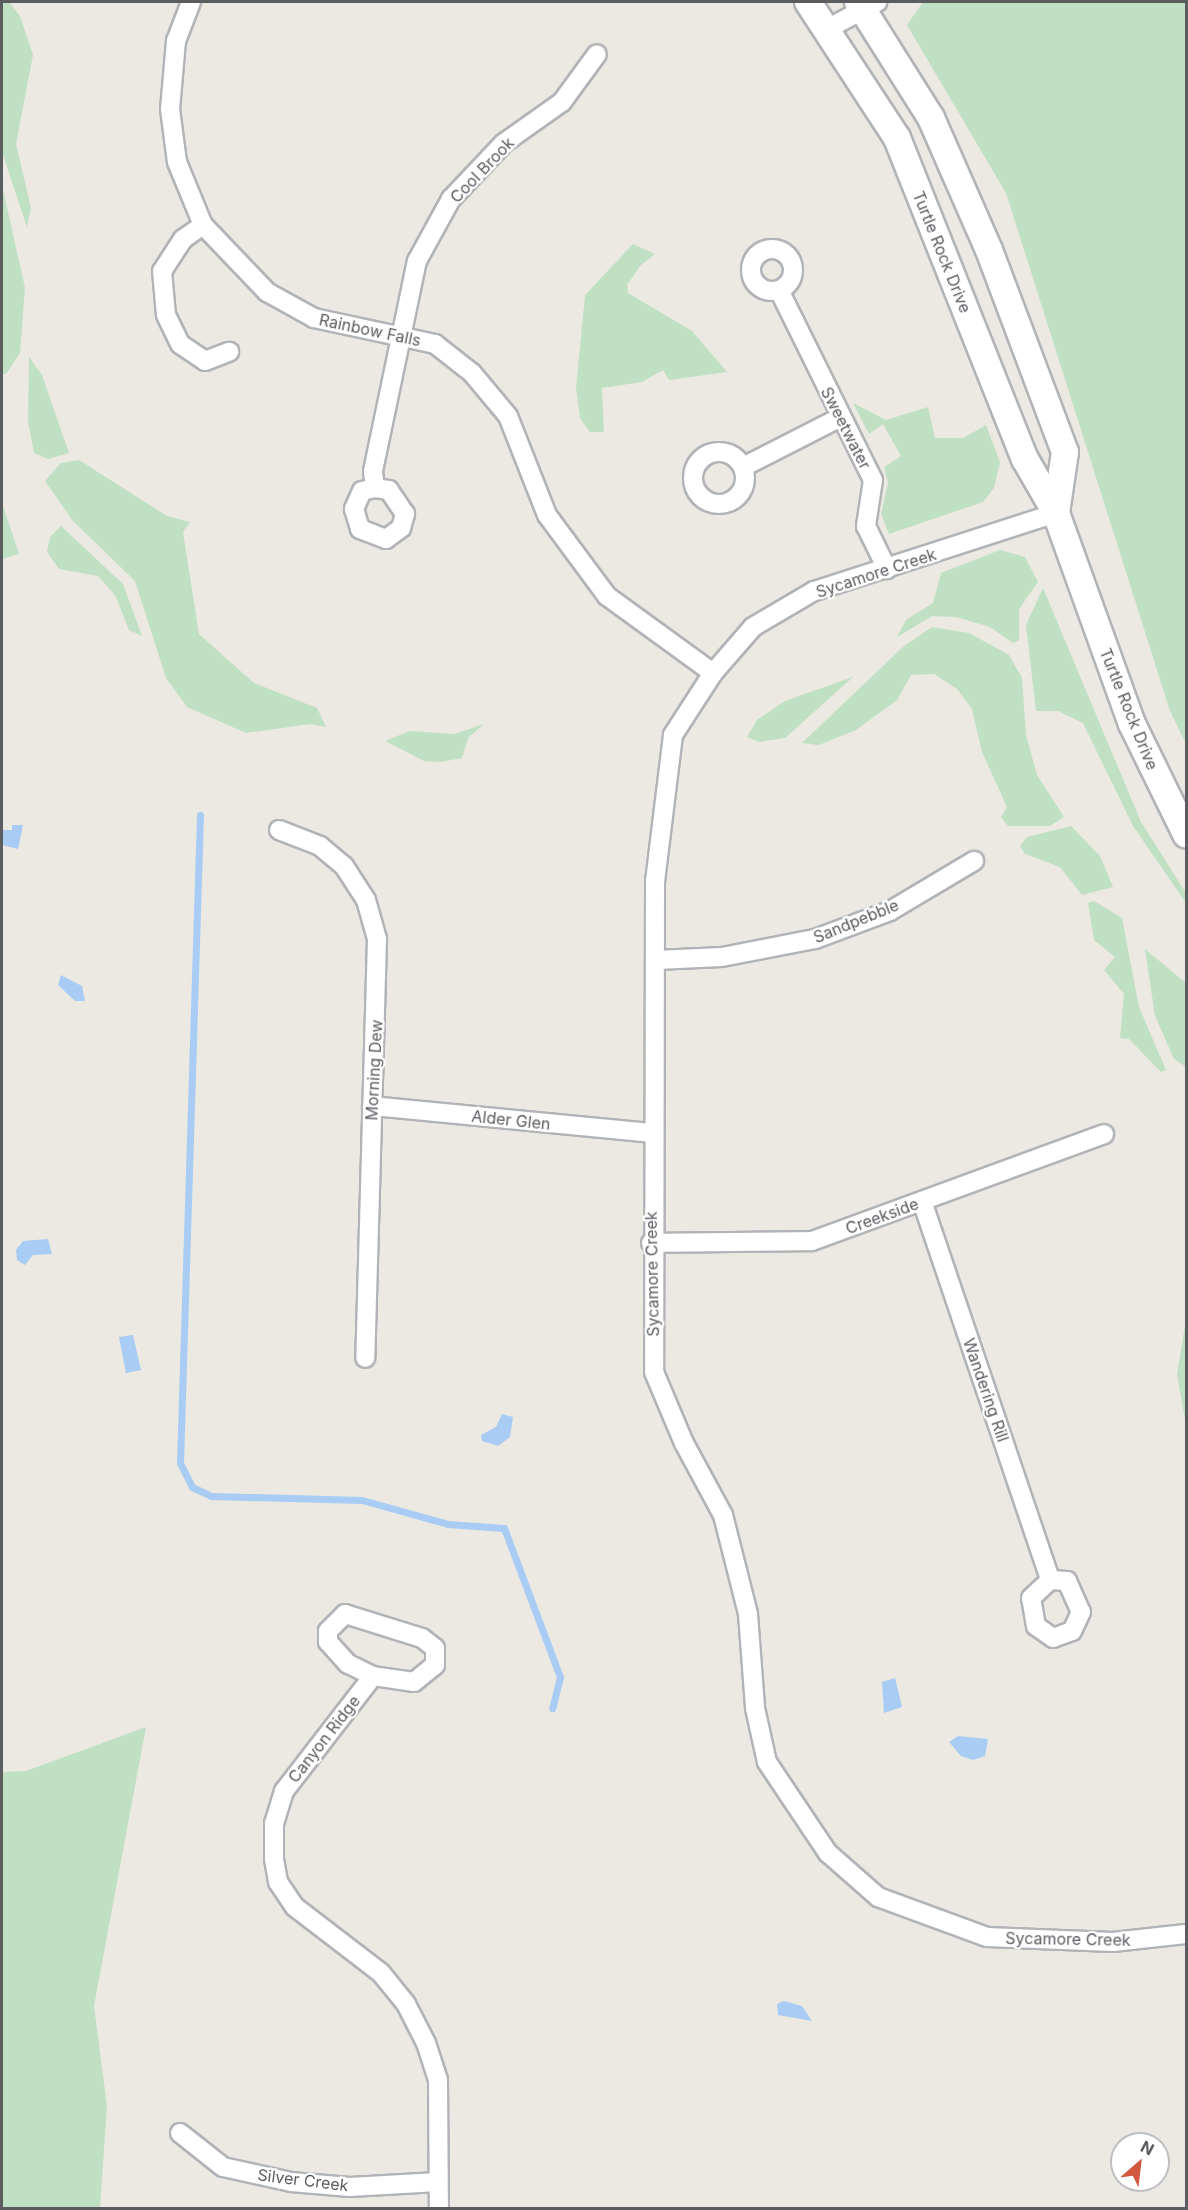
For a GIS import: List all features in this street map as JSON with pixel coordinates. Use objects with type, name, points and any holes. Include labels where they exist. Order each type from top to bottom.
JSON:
[{"type":"street","name":"Rainbow Falls","points":[[191,2],[176,40],[170,109],[177,162],[202,225],[267,292],[314,318],[400,334],[435,344],[472,373],[508,416],[547,515],[607,596],[713,674]]},
{"type":"street","name":"Turtle Rock Drive","points":[[808,2],[829,28],[897,138],[1025,459],[1056,513],[1132,724],[1186,834]]},
{"type":"street","points":[[829,28],[866,4]]},
{"type":"street","name":"Turtle Rock Drive","points":[[866,4],[931,118],[998,273],[1065,452],[1056,513]]},
{"type":"street","name":"Cool Brook","points":[[375,488],[373,471],[417,261],[451,199],[504,143],[562,102],[597,54]]},
{"type":"street","points":[[202,225],[183,239],[162,271],[166,315],[180,344],[205,361],[229,352]]},
{"type":"street","name":"Sweetwater","points":[[779,290],[873,480],[866,526],[888,569]]},
{"type":"street","points":[[743,467],[841,417]]},
{"type":"street","name":"Sycamore Creek","points":[[1056,513],[814,591],[753,627],[713,674],[673,735],[655,881],[656,960],[650,1133],[654,1372],[684,1443],[723,1515],[748,1614],[755,1708],[767,1762],[828,1853],[878,1896],[987,1937],[1113,1942],[1186,1934]]},
{"type":"street","name":"Morning Dew","points":[[279,830],[320,846],[345,866],[372,916],[378,964],[364,1358]]},
{"type":"street","name":"Sandpebble","points":[[656,960],[722,957],[815,939],[890,911],[974,861]]},
{"type":"street","name":"Alder Glen","points":[[372,1106],[650,1133]]},
{"type":"street","name":"Creekside","points":[[651,1243],[812,1241],[1104,1134]]},
{"type":"street","name":"Wandering Rill","points":[[922,1201],[1050,1580]]},
{"type":"street","name":"Canyon Ridge","points":[[345,1614],[422,1638],[435,1648],[435,1665],[428,1676],[414,1682],[373,1676],[348,1664],[328,1642],[328,1631],[345,1614]]},
{"type":"street","name":"Canyon Ridge","points":[[373,1676],[284,1791],[274,1823],[274,1858],[278,1882],[295,1907],[381,1973],[406,2004],[426,2043],[438,2080],[440,2208]]},
{"type":"street","name":"Silver Creek","points":[[180,2133],[223,2167],[291,2182],[350,2187],[438,2182]]},
{"type":"green space","points":[[2,2],[9,2],[20,16],[33,55],[16,144],[31,208],[27,227],[2,152]]},
{"type":"green space","points":[[923,2],[1186,2],[1186,744],[1170,711],[1006,193],[907,25]]},
{"type":"green space","points":[[2,185],[25,288],[20,353],[6,374],[2,374]]},
{"type":"green space","points":[[633,244],[655,254],[641,265],[627,285],[628,293],[692,331],[727,372],[669,380],[663,370],[642,382],[602,388],[604,432],[590,432],[580,418],[576,388],[585,295]]},
{"type":"green space","points":[[29,357],[42,375],[69,453],[48,459],[34,453],[28,421]]},
{"type":"green space","points":[[853,403],[886,420],[928,407],[935,438],[963,438],[986,425],[1000,462],[994,488],[983,502],[889,534],[881,514],[888,483],[884,467],[901,456],[883,424],[869,434]]},
{"type":"green space","points":[[79,460],[167,516],[190,522],[183,532],[199,634],[254,683],[317,708],[326,727],[310,724],[246,733],[187,707],[166,678],[135,581],[73,521],[45,481],[61,463]]},
{"type":"green space","points":[[2,503],[19,554],[2,559]]},
{"type":"green space","points":[[61,526],[123,584],[142,636],[129,630],[115,595],[98,576],[59,569],[47,552],[50,537]]},
{"type":"green space","points":[[1000,550],[1025,557],[1038,582],[1019,609],[1019,640],[1013,643],[990,627],[956,617],[932,616],[897,637],[906,620],[933,603],[941,573]]},
{"type":"green space","points":[[1043,588],[1141,822],[1186,893],[1186,903],[1133,826],[1083,723],[1058,711],[1036,711],[1026,625]]},
{"type":"green space","points":[[932,627],[969,633],[1009,655],[1022,678],[1026,735],[1037,775],[1064,817],[1050,826],[1008,826],[1001,817],[1007,807],[982,752],[972,709],[957,689],[934,674],[911,675],[897,700],[856,730],[819,745],[802,743],[904,646]]},
{"type":"green space","points":[[853,677],[785,738],[759,742],[747,737],[757,720],[785,701]]},
{"type":"green space","points":[[484,724],[468,738],[462,758],[441,762],[424,761],[385,741],[410,731],[454,734]]},
{"type":"green space","points":[[1071,826],[1100,856],[1113,887],[1082,895],[1060,867],[1025,854],[1020,846],[1027,837]]},
{"type":"green space","points":[[1094,901],[1122,918],[1139,1007],[1166,1070],[1161,1072],[1129,1039],[1120,1038],[1124,994],[1104,970],[1115,957],[1094,940],[1088,903]]},
{"type":"green space","points":[[1145,949],[1186,983],[1186,1067],[1174,1059],[1155,1016]]},
{"type":"green space","points":[[1186,1320],[1186,1425],[1177,1374]]},
{"type":"green space","points":[[146,1727],[94,2006],[107,2106],[100,2208],[2,2208],[2,1772],[26,1771]]},
{"type":"water","points":[[12,825],[23,825],[18,849],[2,845],[2,830],[12,830]]},
{"type":"water","points":[[61,975],[82,986],[85,1001],[75,1001],[58,985]]},
{"type":"water","points":[[48,1239],[52,1254],[33,1255],[25,1265],[17,1260],[16,1250],[23,1241]]},
{"type":"water","points":[[133,1335],[141,1370],[126,1373],[119,1337]]},
{"type":"water","points":[[502,1414],[513,1417],[510,1437],[498,1446],[482,1441],[481,1435],[496,1427]]},
{"type":"water","points":[[895,1678],[902,1707],[884,1713],[882,1682]]},
{"type":"water","points":[[958,1736],[988,1739],[985,1756],[973,1760],[961,1756],[949,1742]]},
{"type":"water","points":[[784,2001],[802,2006],[812,2021],[778,2015],[777,2004]]},
{"type":"waterway","points":[[200,815],[180,1463],[192,1487],[211,1496],[362,1500],[448,1524],[504,1528],[560,1677],[552,1708]]}]
